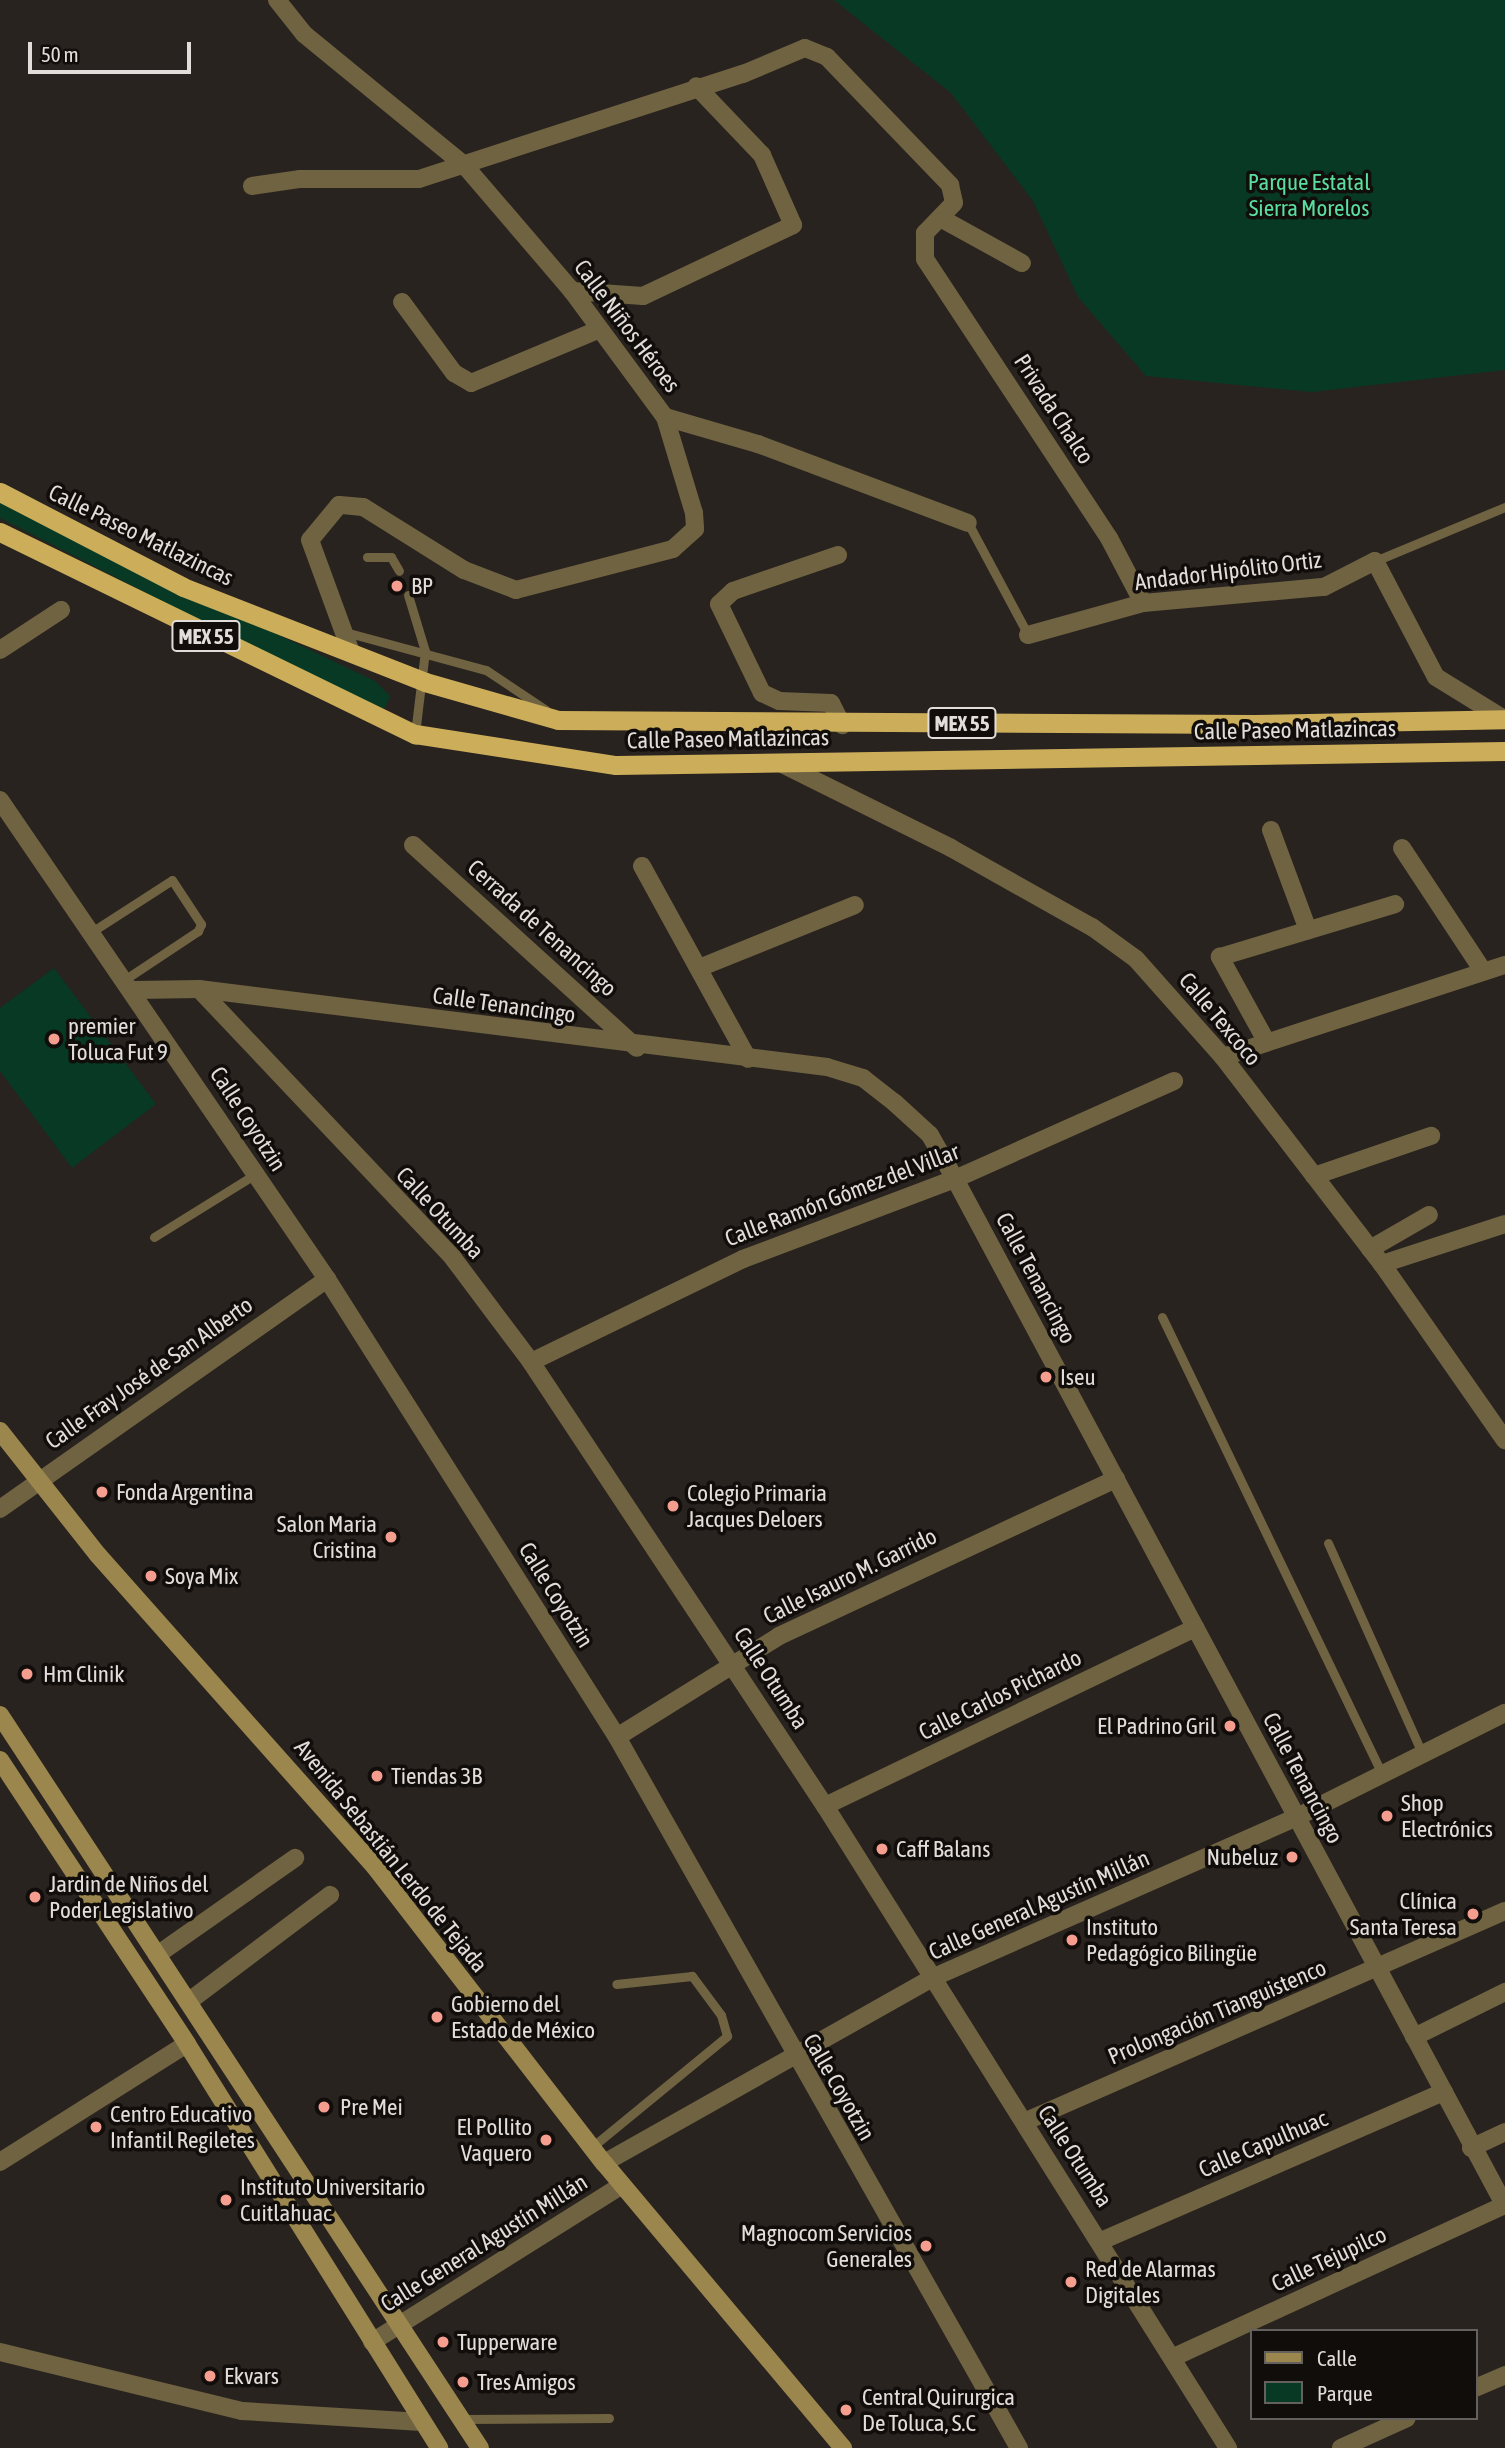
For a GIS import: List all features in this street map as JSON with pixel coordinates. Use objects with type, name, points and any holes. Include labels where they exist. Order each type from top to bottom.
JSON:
[{"type":"highway","name":"Calle Paseo Matlazincas","points":[[0,492],[183,587],[425,682],[558,720],[842,725],[1504,719]]},
{"type":"highway","name":"Calle Paseo Matlazincas","points":[[0,532],[415,734],[616,765],[1505,751]]},
{"type":"main road","name":"Avenida Sebastián Lerdo de Tejada","points":[[0,1432],[375,1867],[604,2163],[843,2448]]},
{"type":"main road","points":[[0,1714],[480,2448]]},
{"type":"main road","points":[[0,1760],[187,2044],[439,2448]]},
{"type":"street","name":"Calle Niños Héroes","points":[[277,0],[304,34],[465,166],[572,290],[598,330],[665,417],[694,513],[687,541],[542,587],[516,590],[464,570],[363,507],[340,505],[310,540],[351,652]]},
{"type":"street","points":[[252,186],[300,179],[392,182],[465,166],[805,48],[827,57],[950,184],[954,203],[944,219],[1022,263]]},
{"type":"street","points":[[572,290],[643,296],[793,225],[762,155],[696,86]]},
{"type":"street","name":"Privada Chalco","points":[[944,219],[920,244],[1143,603]]},
{"type":"street","points":[[402,302],[454,373],[471,383],[598,330]]},
{"type":"street","points":[[665,417],[758,444],[968,523]]},
{"type":"street","points":[[838,555],[733,591],[719,604],[762,693],[779,701],[831,704],[842,725]]},
{"type":"street","points":[[1375,561],[1436,677],[1504,719]]},
{"type":"street","name":"Andador Hipólito Ortiz","points":[[1028,635],[1143,603],[1290,594],[1343,581],[1375,561]]},
{"type":"street","points":[[0,650],[61,610]]},
{"type":"street","name":"Calle Texcoco","points":[[780,763],[1092,927],[1136,959],[1223,1057],[1382,1264],[1505,1440]]},
{"type":"street","name":"Calle Coyotzin","points":[[0,800],[131,984],[254,1175],[327,1279],[617,1737],[793,2055],[1018,2448]]},
{"type":"street","points":[[1271,830],[1308,930]]},
{"type":"street","name":"Cerrada de Tenancingo","points":[[413,845],[637,1048]]},
{"type":"street","points":[[1402,848],[1483,971]]},
{"type":"street","points":[[642,866],[748,1059]]},
{"type":"street","points":[[1265,1039],[1220,957],[1395,904]]},
{"type":"street","points":[[699,968],[855,905]]},
{"type":"street","points":[[1223,1057],[1265,1039],[1505,965]]},
{"type":"street","name":"Calle Tenancingo","points":[[131,984],[199,989],[637,1048],[827,1067],[863,1078],[930,1135],[1378,1968],[1471,2148],[1505,2206]]},
{"type":"street","name":"Calle Otumba","points":[[199,989],[453,1258],[531,1362],[825,1806],[1174,2357],[1228,2448]]},
{"type":"street","name":"Calle Ramón Gómez del Villar","points":[[531,1362],[743,1259],[955,1179],[1174,1081]]},
{"type":"street","points":[[1314,1176],[1431,1136]]},
{"type":"street","points":[[1370,1249],[1429,1215]]},
{"type":"street","points":[[1382,1264],[1505,1224]]},
{"type":"street","name":"Calle Fray José de San Alberto","points":[[0,1509],[39,1479],[327,1279]]},
{"type":"street","name":"Calle Isauro M. Garrido","points":[[617,1737],[733,1664],[919,1567],[1116,1479]]},
{"type":"street","name":"Calle Carlos Pichardo","points":[[825,1806],[1195,1628]]},
{"type":"street","name":"Calle General Agustín Millán","points":[[604,2163],[932,1978],[1297,1817],[1383,1777],[1505,1713]]},
{"type":"street","points":[[157,1955],[295,1858]]},
{"type":"street","points":[[188,2002],[330,1895]]},
{"type":"street","name":"Prolongación Tianguistenco","points":[[1024,2122],[1505,1911]]},
{"type":"street","points":[[1414,2037],[1505,1992]]},
{"type":"street","points":[[0,2162],[187,2044]]},
{"type":"street","name":"Calle Capulhuac","points":[[1101,2241],[1444,2092]]},
{"type":"street","points":[[1471,2148],[1505,2132]]},
{"type":"street","name":"Calle General Agustín Millán","points":[[372,2342],[622,2185]]},
{"type":"street","name":"Calle Tejupilco","points":[[1174,2357],[1505,2206]]},
{"type":"street","points":[[0,2352],[242,2411],[422,2422]]},
{"type":"street","points":[[1477,2387],[1505,2375]]},
{"type":"street","points":[[1341,2448],[1404,2420]]},
{"type":"lane","name":"Andador Hipólito Ortiz","points":[[1375,561],[1505,506]]},
{"type":"lane","points":[[968,523],[1028,635]]},
{"type":"lane","points":[[367,557],[391,557],[399,571]]},
{"type":"lane","points":[[408,595],[425,650],[425,682],[415,734]]},
{"type":"lane","points":[[345,632],[425,650],[486,670],[558,720]]},
{"type":"lane","points":[[93,931],[172,880],[201,924],[198,930],[131,984]]},
{"type":"lane","points":[[154,1237],[254,1175]]},
{"type":"lane","points":[[1162,1317],[1383,1777]]},
{"type":"lane","points":[[1328,1543],[1424,1756]]},
{"type":"lane","points":[[592,2147],[727,2036],[721,2015],[692,1976],[616,1984]]},
{"type":"lane","points":[[461,2419],[609,2418]]},
{"type":"green space","name":"Parque Estatal Sierra Morelos","points":[[834,0],[1505,0],[1505,370],[1312,392],[1146,376],[1078,297],[1033,201],[951,93]]},
{"type":"green space","points":[[0,502],[375,681],[390,696],[386,706],[379,712],[0,518]]},
{"type":"green space","name":"premier Toluca Fut 9","points":[[54,968],[156,1104],[72,1168],[0,1071],[0,1008]]},
{"type":"place","name":"BP","points":[[397,586]]},
{"type":"place","name":"premier Toluca Fut 9","points":[[54,1039]]},
{"type":"place","name":"Iseu","points":[[1046,1377]]},
{"type":"place","name":"Fonda Argentina","points":[[102,1492]]},
{"type":"place","name":"Colegio Primaria Jacques Deloers","points":[[673,1506]]},
{"type":"place","name":"Salon Maria Cristina","points":[[391,1537]]},
{"type":"place","name":"Soya Mix","points":[[151,1576]]},
{"type":"place","name":"Hm Clinik","points":[[27,1674]]},
{"type":"place","name":"El Padrino Gril","points":[[1230,1726]]},
{"type":"place","name":"Tiendas 3B","points":[[377,1776]]},
{"type":"place","name":"Shop Electrónics","points":[[1387,1816]]},
{"type":"place","name":"Caff Balans","points":[[882,1849]]},
{"type":"place","name":"Nubeluz","points":[[1292,1857]]},
{"type":"place","name":"Jardin de Niños del Poder Legislativo","points":[[35,1897]]},
{"type":"place","name":"Clínica Santa Teresa","points":[[1473,1914]]},
{"type":"place","name":"Instituto Pedagógico Bilingüe","points":[[1072,1940]]},
{"type":"place","name":"Gobierno del Estado de México","points":[[437,2017]]},
{"type":"place","name":"Pre Mei","points":[[324,2107]]},
{"type":"place","name":"Centro Educativo Infantil Regiletes","points":[[96,2127]]},
{"type":"place","name":"El Pollito Vaquero","points":[[546,2140]]},
{"type":"place","name":"Instituto Universitario Cuitlahuac","points":[[226,2200]]},
{"type":"place","name":"Magnocom Servicios Generales","points":[[926,2246]]},
{"type":"place","name":"Red de Alarmas Digitales","points":[[1071,2282]]},
{"type":"place","name":"Tupperware","points":[[443,2342]]},
{"type":"place","name":"Ekvars","points":[[210,2376]]},
{"type":"place","name":"Tres Amigos","points":[[463,2382]]},
{"type":"place","name":"Central Quirurgica De Toluca, S.C","points":[[846,2410]]}]
